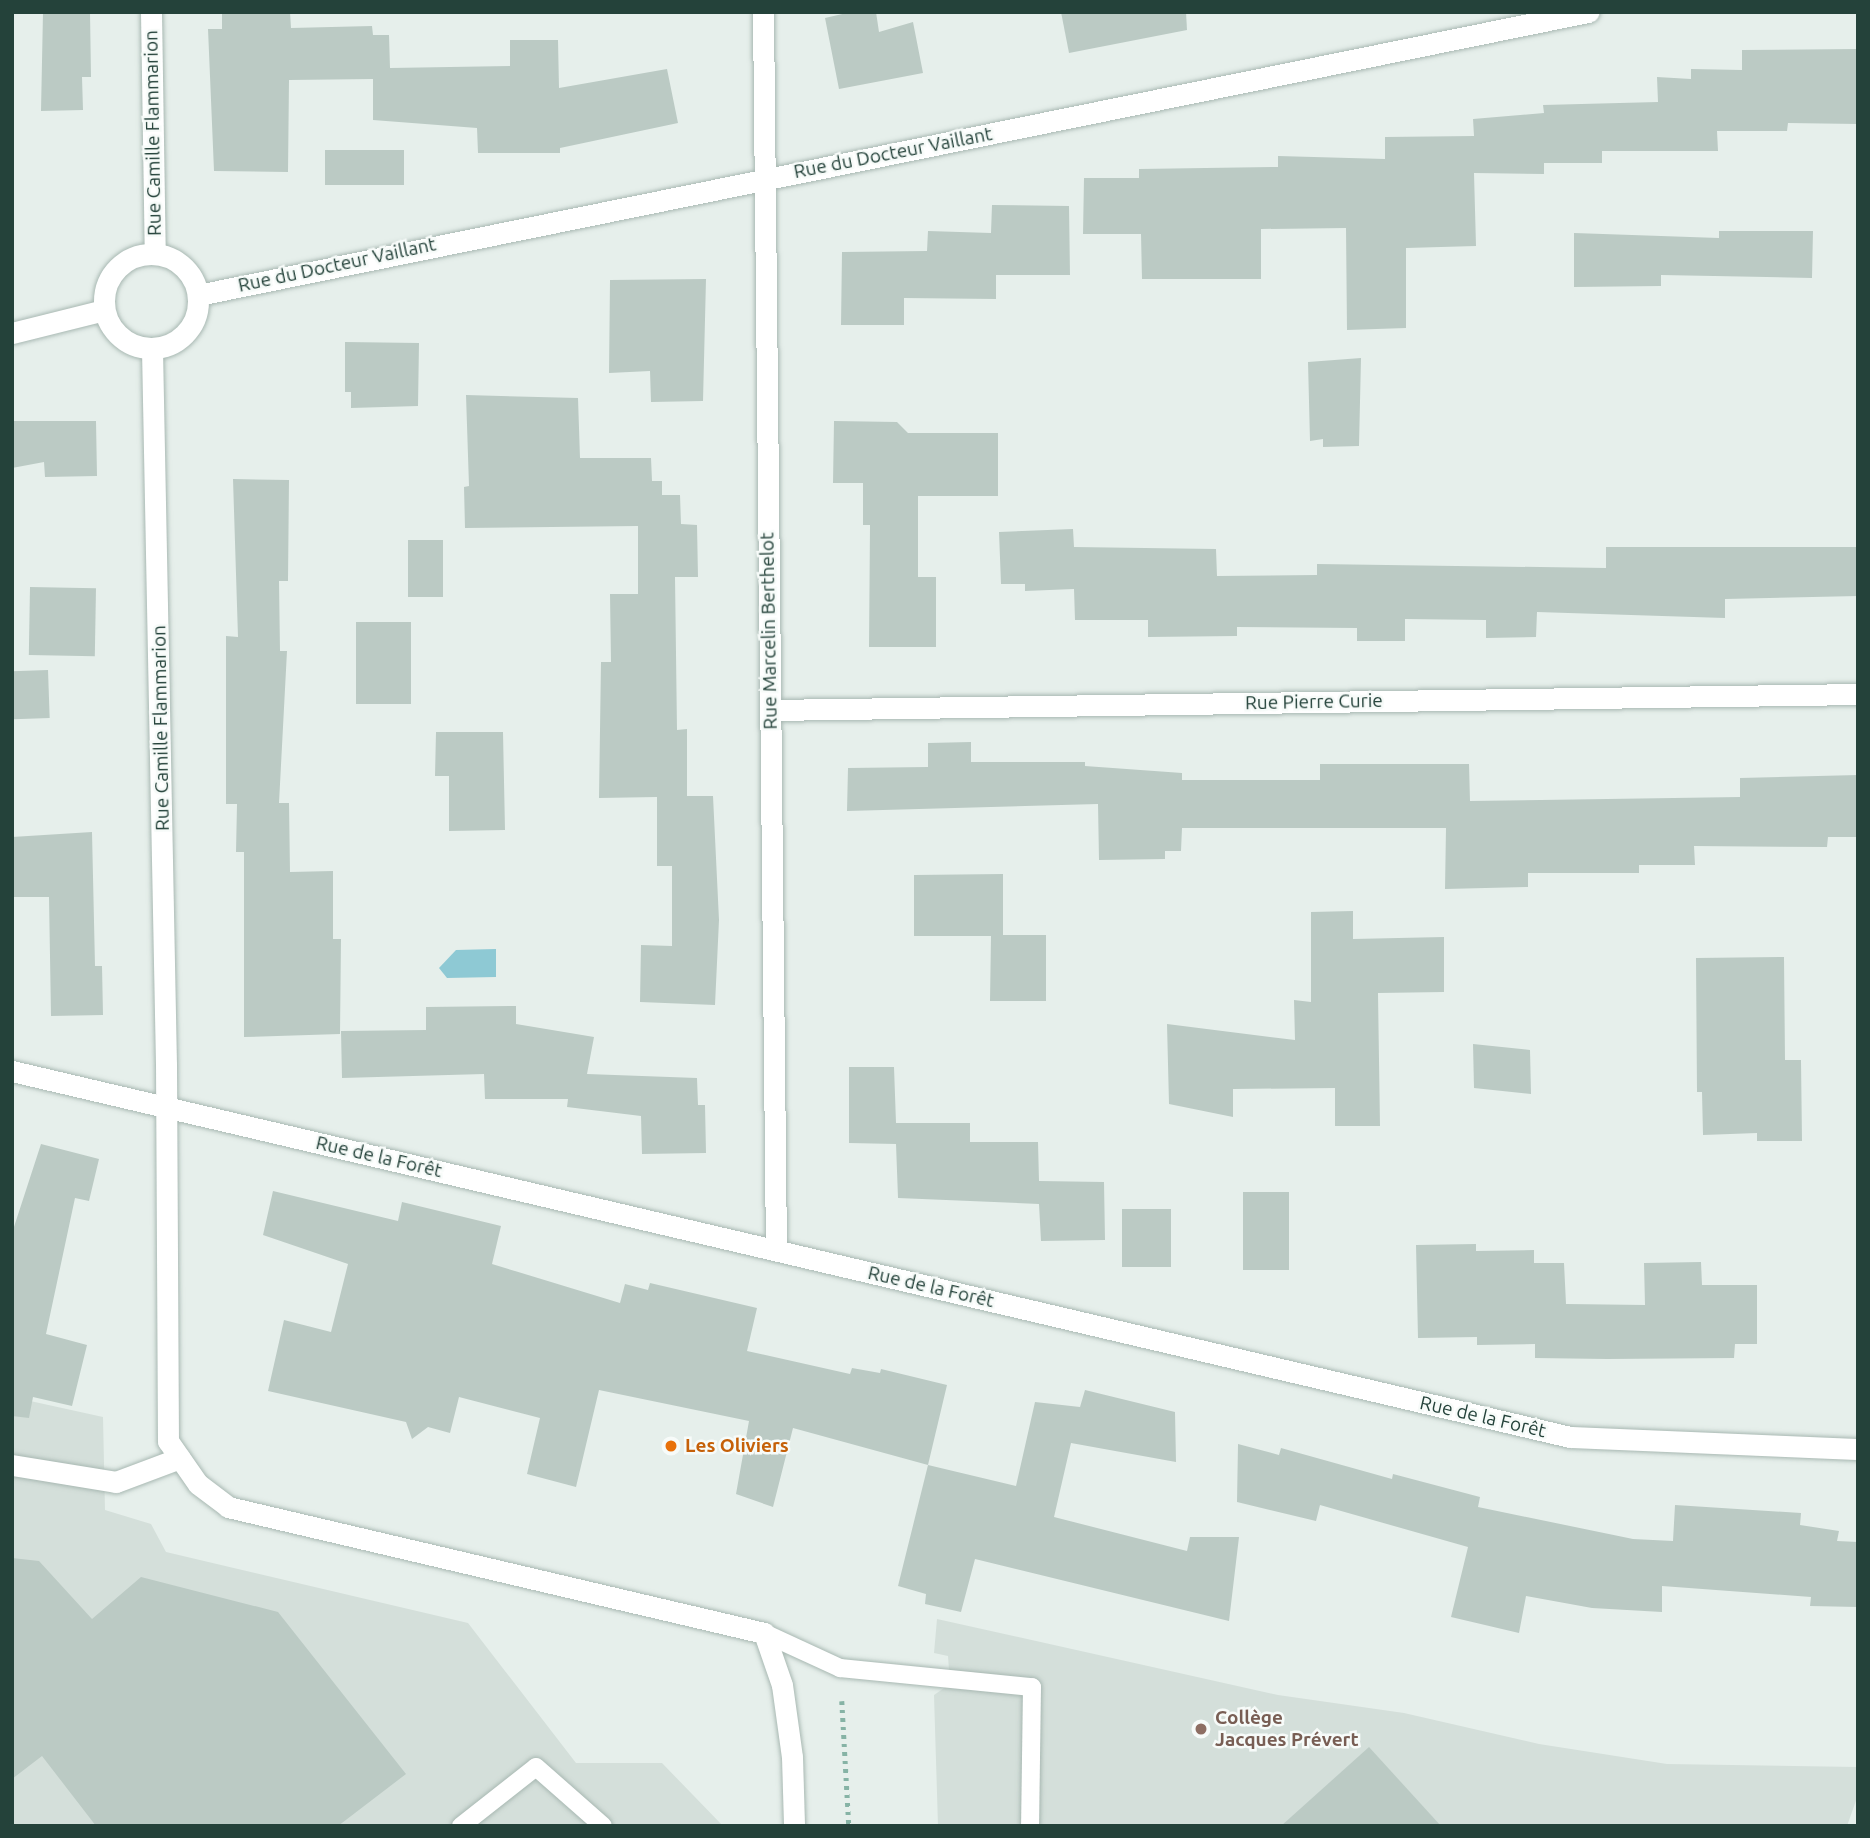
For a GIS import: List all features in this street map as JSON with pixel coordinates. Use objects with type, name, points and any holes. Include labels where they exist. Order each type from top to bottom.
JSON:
[{"type":"street","name":"Rue Camille Flammarion","points":[[151,12],[155,254]]},
{"type":"street","name":"Rue Marcelin Berthelot","points":[[763,12],[767,178],[776,1249]]},
{"type":"street","name":"Rue du Docteur Vaillant","points":[[198,295],[1588,12]]},
{"type":"street","points":[[155,254],[179,262],[198,295],[192,326],[168,346],[152,349],[121,338],[104,310],[108,281],[116,270],[127,260],[155,254]]},
{"type":"street","points":[[12,333],[104,310]]},
{"type":"street","name":"Rue Camille Flammarion","points":[[152,349],[166,1107],[168,1441],[198,1484],[228,1507],[764,1633]]},
{"type":"street","name":"Rue Pierre Curie","points":[[770,710],[1858,694]]},
{"type":"street","name":"Rue de la Forêt","points":[[12,1071],[1570,1437],[1858,1449]]},
{"type":"street","points":[[12,1465],[116,1482],[180,1458]]},
{"type":"street","points":[[764,1633],[782,1685],[792,1757],[793,1826]]},
{"type":"lane","points":[[764,1633],[840,1668],[1032,1687],[1030,1826]]},
{"type":"lane","points":[[461,1826],[536,1767],[603,1826]]},
{"type":"path","points":[[840,1668],[849,1826]]},
{"type":"shaded area","points":[[12,1397],[103,1417],[105,1510],[151,1524],[166,1552],[468,1623],[576,1763],[662,1763],[723,1826],[12,1826]]},
{"type":"shaded area","name":"Collège Jacques Prévert","points":[[937,1619],[1278,1695],[1404,1713],[1539,1744],[1667,1764],[1858,1767],[1858,1795],[1847,1826],[938,1826],[934,1695],[950,1684],[948,1656],[934,1653]]},
{"type":"water","points":[[496,949],[496,977],[447,978],[439,968],[456,950]]},
{"type":"building","points":[[43,12],[90,12],[91,77],[82,77],[83,110],[41,111]]},
{"type":"building","points":[[222,12],[290,12],[291,28],[372,26],[373,35],[389,35],[390,68],[510,66],[510,40],[558,40],[559,88],[667,69],[678,123],[560,148],[560,153],[478,153],[477,128],[373,120],[373,79],[289,80],[288,172],[214,171],[208,29],[222,29]]},
{"type":"building","points":[[851,12],[876,12],[879,32],[913,22],[923,73],[839,89],[825,18]]},
{"type":"building","points":[[1061,12],[1186,12],[1187,30],[1069,53]]},
{"type":"building","points":[[1858,49],[1858,124],[1788,123],[1787,131],[1717,131],[1718,151],[1602,151],[1602,163],[1544,163],[1544,174],[1474,173],[1476,246],[1406,248],[1406,328],[1347,330],[1346,228],[1261,229],[1261,279],[1142,279],[1141,234],[1083,234],[1084,178],[1139,178],[1139,169],[1278,167],[1278,156],[1385,159],[1385,137],[1474,136],[1473,119],[1544,113],[1543,105],[1658,102],[1657,77],[1691,79],[1691,69],[1742,70],[1742,50]]},
{"type":"building","points":[[325,150],[404,150],[404,185],[325,185]]},
{"type":"building","points":[[992,205],[1069,206],[1070,275],[996,275],[996,299],[904,298],[904,325],[841,325],[842,252],[927,251],[928,231],[991,233]]},
{"type":"building","points":[[1719,231],[1813,231],[1812,278],[1661,275],[1661,286],[1574,287],[1574,233],[1719,238]]},
{"type":"building","points":[[706,279],[703,401],[651,402],[650,371],[609,373],[610,280]]},
{"type":"building","points":[[345,342],[419,343],[418,406],[351,408],[351,392],[345,392]]},
{"type":"building","points":[[1361,358],[1359,446],[1323,447],[1323,439],[1310,441],[1308,362]]},
{"type":"building","points":[[466,395],[578,398],[580,458],[651,458],[652,481],[662,481],[662,495],[680,495],[681,524],[697,525],[698,577],[675,577],[677,730],[687,729],[687,796],[713,796],[719,920],[715,1005],[640,1002],[641,945],[672,946],[672,866],[657,866],[657,797],[599,798],[601,662],[611,662],[610,594],[638,594],[638,526],[465,528],[464,487],[469,486]]},
{"type":"building","points":[[12,421],[96,421],[97,476],[45,477],[44,462],[12,468]]},
{"type":"building","points":[[834,421],[897,422],[908,433],[998,433],[998,496],[918,496],[918,577],[936,577],[936,647],[869,647],[870,525],[863,525],[863,483],[833,483]]},
{"type":"building","points":[[233,479],[289,480],[288,581],[279,581],[280,651],[287,651],[279,803],[289,803],[290,872],[333,871],[333,939],[341,939],[340,1034],[244,1037],[244,852],[236,852],[237,804],[226,804],[226,636],[238,637]]},
{"type":"building","points":[[1073,529],[1074,547],[1216,549],[1217,576],[1317,575],[1317,564],[1606,568],[1606,547],[1858,547],[1858,596],[1725,599],[1725,618],[1537,612],[1536,637],[1486,638],[1486,620],[1405,619],[1405,641],[1357,641],[1357,628],[1237,627],[1237,636],[1148,637],[1148,620],[1075,620],[1074,589],[1025,591],[1025,584],[1001,584],[999,532]]},
{"type":"building","points":[[408,540],[443,540],[443,597],[408,597]]},
{"type":"building","points":[[30,587],[96,588],[95,656],[29,655]]},
{"type":"building","points":[[356,622],[411,622],[411,704],[356,704]]},
{"type":"building","points":[[48,670],[50,718],[14,719],[12,671]]},
{"type":"building","points":[[436,732],[503,732],[505,830],[449,831],[449,776],[435,776]]},
{"type":"building","points":[[971,742],[971,762],[1085,762],[1085,766],[1182,773],[1182,780],[1320,780],[1320,764],[1469,764],[1470,801],[1740,797],[1740,778],[1858,775],[1858,837],[1828,837],[1827,847],[1694,846],[1695,865],[1639,865],[1639,873],[1528,873],[1528,887],[1445,889],[1446,828],[1182,828],[1181,851],[1165,851],[1165,859],[1099,860],[1098,804],[847,811],[848,768],[928,767],[928,743]]},
{"type":"building","points":[[92,832],[95,966],[102,966],[103,1015],[51,1016],[49,897],[12,897],[12,837]]},
{"type":"building","points":[[1003,874],[1003,935],[1046,935],[1046,1001],[990,1001],[991,936],[914,936],[914,875]]},
{"type":"building","points":[[1353,911],[1353,939],[1444,937],[1444,992],[1378,993],[1380,1126],[1335,1126],[1335,1088],[1233,1089],[1233,1117],[1169,1104],[1167,1024],[1295,1040],[1294,1000],[1311,1002],[1311,912]]},
{"type":"building","points":[[1784,957],[1785,1060],[1801,1060],[1802,1141],[1757,1141],[1757,1133],[1703,1135],[1702,1092],[1697,1092],[1696,958]]},
{"type":"building","points":[[516,1006],[516,1024],[594,1037],[587,1074],[697,1078],[698,1105],[705,1105],[706,1153],[642,1154],[641,1116],[567,1107],[568,1099],[485,1099],[484,1074],[342,1078],[341,1031],[426,1030],[426,1007]]},
{"type":"building","points":[[1473,1044],[1530,1050],[1531,1094],[1474,1088]]},
{"type":"building","points":[[849,1067],[894,1067],[896,1123],[970,1123],[970,1142],[1038,1142],[1039,1181],[1104,1182],[1105,1240],[1041,1241],[1039,1204],[898,1198],[896,1144],[849,1143]]},
{"type":"building","points":[[41,1144],[99,1159],[89,1201],[75,1198],[46,1334],[87,1345],[72,1406],[33,1397],[29,1418],[12,1416],[12,1233]]},
{"type":"building","points":[[273,1191],[398,1221],[402,1202],[501,1226],[492,1264],[620,1303],[625,1284],[648,1290],[650,1283],[757,1308],[747,1351],[850,1374],[852,1368],[880,1373],[881,1369],[947,1385],[928,1465],[793,1428],[773,1507],[736,1494],[749,1421],[599,1390],[576,1487],[527,1474],[540,1418],[459,1397],[450,1433],[428,1427],[412,1439],[406,1422],[268,1391],[284,1320],[331,1332],[348,1264],[263,1235]]},
{"type":"building","points":[[1243,1192],[1289,1192],[1289,1270],[1243,1270]]},
{"type":"building","points":[[1122,1209],[1171,1209],[1171,1267],[1122,1267]]},
{"type":"building","points":[[1476,1244],[1476,1251],[1534,1250],[1534,1263],[1564,1263],[1566,1304],[1645,1305],[1644,1263],[1701,1262],[1702,1285],[1757,1285],[1757,1344],[1735,1344],[1734,1358],[1535,1358],[1535,1344],[1477,1345],[1477,1337],[1418,1338],[1416,1245]]},
{"type":"building","points":[[1085,1390],[1175,1412],[1176,1462],[1071,1443],[1054,1517],[1187,1551],[1190,1537],[1239,1537],[1229,1621],[975,1559],[961,1612],[925,1604],[926,1594],[898,1586],[928,1465],[1016,1486],[1035,1402],[1080,1407]]},
{"type":"building","points":[[1238,1444],[1279,1455],[1281,1448],[1392,1479],[1393,1474],[1480,1497],[1478,1507],[1633,1539],[1673,1541],[1675,1505],[1801,1513],[1800,1525],[1839,1531],[1837,1541],[1858,1542],[1858,1607],[1810,1606],[1811,1597],[1662,1586],[1662,1612],[1592,1608],[1526,1596],[1519,1633],[1451,1617],[1468,1547],[1320,1505],[1316,1521],[1237,1502]]},
{"type":"building","points":[[12,1558],[39,1561],[92,1619],[141,1577],[278,1612],[406,1774],[338,1826],[96,1826],[42,1756],[12,1779]]},
{"type":"building","points":[[1369,1747],[1441,1826],[1281,1826]]},
{"type":"place","name":"Les Oliviers","points":[[671,1446]]},
{"type":"place","name":"Collège Jacques Prévert","points":[[1201,1729]]}]
